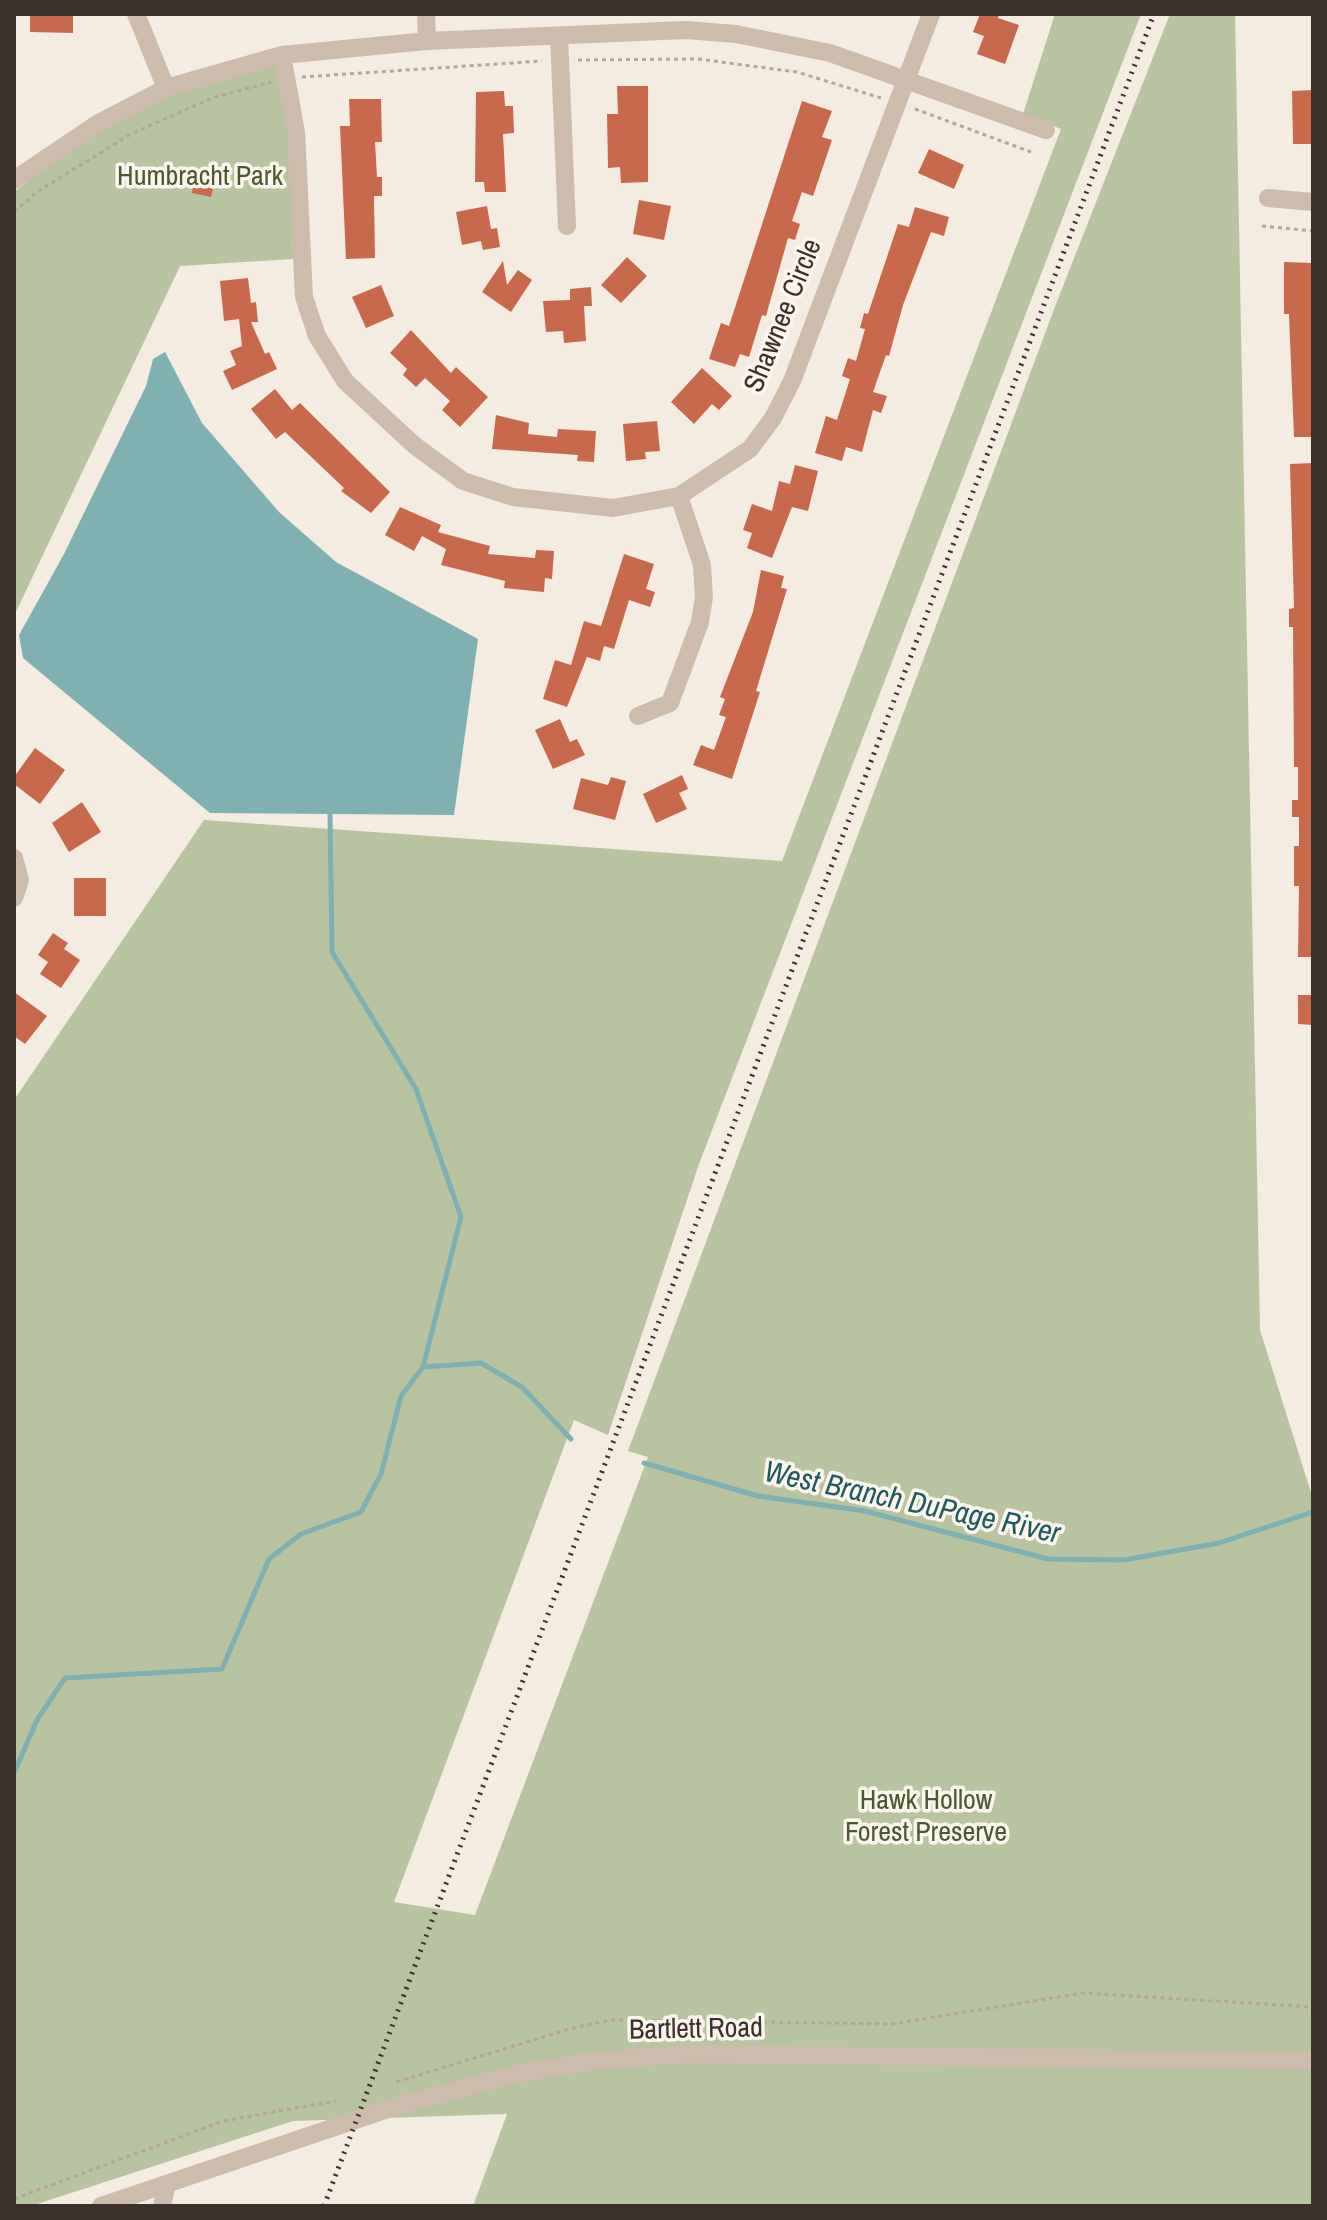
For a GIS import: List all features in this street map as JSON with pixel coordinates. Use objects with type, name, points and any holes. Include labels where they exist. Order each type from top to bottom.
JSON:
[{"type":"street","points":[[136,14],[166,88]]},
{"type":"street","points":[[426,14],[427,41]]},
{"type":"street","name":"Shawnee Circle","points":[[282,55],[296,132],[304,297],[317,336],[345,381],[450,474],[487,491],[597,508],[631,507],[679,496],[750,449],[780,405],[931,14]]},
{"type":"street","points":[[14,180],[97,124],[166,88],[282,55],[427,41],[559,36],[686,22],[789,43],[906,80],[1046,130]]},
{"type":"street","points":[[559,36],[567,226]]},
{"type":"street","points":[[1268,198],[1313,202]]},
{"type":"street","points":[[638,716],[670,703],[700,622],[704,597],[702,565],[679,496]]},
{"type":"street","points":[[14,858],[20,880],[14,898]]},
{"type":"street","name":"Bartlett Road","points":[[101,2206],[400,2105],[520,2073],[595,2061],[688,2054],[1313,2061]]},
{"type":"street","points":[[162,2206],[167,2184]]},
{"type":"path","points":[[14,212],[37,192],[131,134],[212,98],[287,78],[560,60],[698,59],[797,72],[898,103],[1031,152]]},
{"type":"path","points":[[1262,226],[1313,231]]},
{"type":"path","points":[[396,2082],[576,2027],[613,2020],[892,2024],[1083,1993],[1313,2007]]},
{"type":"path","points":[[14,2199],[223,2121],[336,2101]]},
{"type":"green space","name":"Hawk Hollow Forest Preserve","points":[[1055,14],[1141,14],[699,1164],[608,1435],[574,1420],[394,1902],[475,1915],[648,1457],[628,1451],[1056,304],[1170,14],[1235,14],[1260,1330],[1313,1499],[1313,2206],[473,2206],[507,2114],[293,2121],[31,2206],[14,2206],[14,1100],[204,820],[782,861],[1061,129],[1023,114]]},
{"type":"green space","name":"Humbracht Park","points":[[277,61],[290,128],[293,259],[180,266],[14,616],[14,192],[68,150],[168,94]]},
{"type":"water","points":[[165,352],[202,423],[279,512],[336,562],[478,639],[454,815],[210,813],[23,658],[19,635],[64,554],[146,386],[153,359]]},
{"type":"building","points":[[30,14],[73,14],[73,33],[30,32]]},
{"type":"building","points":[[980,14],[999,14],[998,18],[1019,25],[1005,64],[977,54],[984,36],[973,32]]},
{"type":"building","points":[[617,86],[648,86],[648,182],[621,183],[620,167],[608,168],[607,114],[618,114]]},
{"type":"building","points":[[1313,90],[1313,144],[1293,144],[1292,91]]},
{"type":"building","points":[[504,91],[505,106],[513,106],[514,133],[503,134],[506,192],[485,192],[484,182],[475,182],[476,92]]},
{"type":"building","points":[[349,99],[381,99],[382,142],[375,142],[377,177],[382,177],[382,196],[374,196],[375,258],[346,259],[340,126],[350,126]]},
{"type":"building","points":[[802,101],[832,111],[822,137],[832,140],[813,196],[802,192],[792,221],[800,224],[795,240],[788,238],[766,316],[762,315],[749,357],[740,354],[735,367],[709,359],[721,323],[729,326]]},
{"type":"building","points":[[929,149],[964,165],[954,189],[918,173]]},
{"type":"building","points":[[195,176],[215,180],[211,197],[192,193]]},
{"type":"building","points":[[639,200],[671,206],[664,240],[633,234]]},
{"type":"building","points":[[487,206],[491,229],[497,228],[500,247],[483,250],[481,241],[462,245],[456,212]]},
{"type":"building","points":[[915,207],[949,217],[944,236],[931,232],[903,305],[889,356],[886,355],[873,392],[887,396],[881,413],[873,410],[862,452],[846,447],[842,461],[815,453],[826,416],[837,420],[850,379],[842,376],[848,358],[856,361],[865,329],[860,328],[864,313],[868,314],[898,224],[909,227]]},
{"type":"building","points":[[627,257],[647,276],[621,303],[601,285]]},
{"type":"building","points":[[503,261],[507,285],[518,270],[532,280],[511,312],[482,292]]},
{"type":"building","points":[[1284,262],[1313,263],[1313,437],[1294,437],[1289,314],[1284,314]]},
{"type":"building","points":[[248,278],[251,303],[256,302],[258,322],[251,322],[265,354],[269,352],[277,369],[232,390],[223,371],[236,365],[230,351],[242,346],[239,319],[224,321],[220,281]]},
{"type":"building","points":[[381,285],[394,316],[366,328],[352,297]]},
{"type":"building","points":[[591,287],[592,306],[584,306],[586,341],[564,343],[563,331],[546,332],[543,301],[570,300],[570,289]]},
{"type":"building","points":[[411,330],[451,373],[456,367],[488,397],[460,427],[442,410],[450,401],[425,378],[416,387],[403,375],[407,369],[390,353]]},
{"type":"building","points":[[702,368],[732,396],[719,410],[712,404],[694,424],[671,402]]},
{"type":"building","points":[[275,389],[292,410],[300,403],[390,492],[371,513],[341,491],[344,488],[285,432],[276,439],[251,409]]},
{"type":"building","points":[[496,415],[529,423],[528,434],[557,437],[558,429],[596,431],[594,462],[577,461],[578,455],[492,449]]},
{"type":"building","points":[[657,421],[660,451],[645,452],[646,459],[626,461],[623,424]]},
{"type":"building","points":[[1313,463],[1313,957],[1298,957],[1299,886],[1294,886],[1294,846],[1299,846],[1299,817],[1292,817],[1292,800],[1298,800],[1298,767],[1294,767],[1293,627],[1289,627],[1289,609],[1294,608],[1290,464]]},
{"type":"building","points":[[795,465],[818,471],[808,511],[792,507],[772,558],[747,548],[752,533],[743,530],[752,504],[772,511],[779,481],[790,484]]},
{"type":"building","points":[[400,507],[441,525],[438,532],[490,546],[488,554],[535,558],[536,550],[554,551],[552,579],[545,578],[544,592],[504,588],[505,581],[441,565],[446,549],[422,536],[414,551],[385,535]]},
{"type":"building","points":[[624,554],[654,564],[646,589],[655,592],[650,607],[629,600],[614,649],[604,646],[600,661],[587,657],[567,707],[543,699],[555,660],[571,665],[584,621],[601,626]]},
{"type":"building","points":[[761,570],[784,576],[781,588],[787,589],[756,691],[760,692],[732,779],[693,765],[701,745],[714,750],[726,717],[719,715],[725,699],[720,697],[753,612]]},
{"type":"building","points":[[560,719],[570,742],[577,739],[585,755],[553,769],[535,730]]},
{"type":"building","points":[[35,748],[65,770],[40,804],[14,784],[14,777]]},
{"type":"building","points":[[682,775],[688,789],[679,793],[687,809],[656,823],[643,794]]},
{"type":"building","points":[[611,777],[626,781],[615,820],[573,809],[581,778],[608,785]]},
{"type":"building","points":[[82,802],[101,832],[69,852],[52,823]]},
{"type":"building","points":[[74,878],[106,878],[106,916],[74,916]]},
{"type":"building","points":[[53,933],[68,943],[64,949],[80,960],[61,988],[40,974],[48,962],[38,955]]},
{"type":"building","points":[[14,992],[47,1016],[25,1044],[14,1036]]},
{"type":"building","points":[[1298,995],[1313,995],[1313,1025],[1298,1024]]},
{"type":"waterway","points":[[330,814],[332,952],[416,1089],[461,1217],[423,1367]]},
{"type":"waterway","name":"West Branch DuPage River","points":[[14,1773],[37,1720],[65,1678],[222,1669],[269,1559],[301,1534],[361,1512],[381,1474],[401,1396],[423,1367],[481,1363],[522,1387],[571,1439]]},
{"type":"waterway","name":"West Branch DuPage River","points":[[644,1463],[758,1496],[865,1511],[1048,1559],[1124,1560],[1219,1543],[1313,1512]]},
{"type":"railway","points":[[324,2206],[1154,14]]}]
